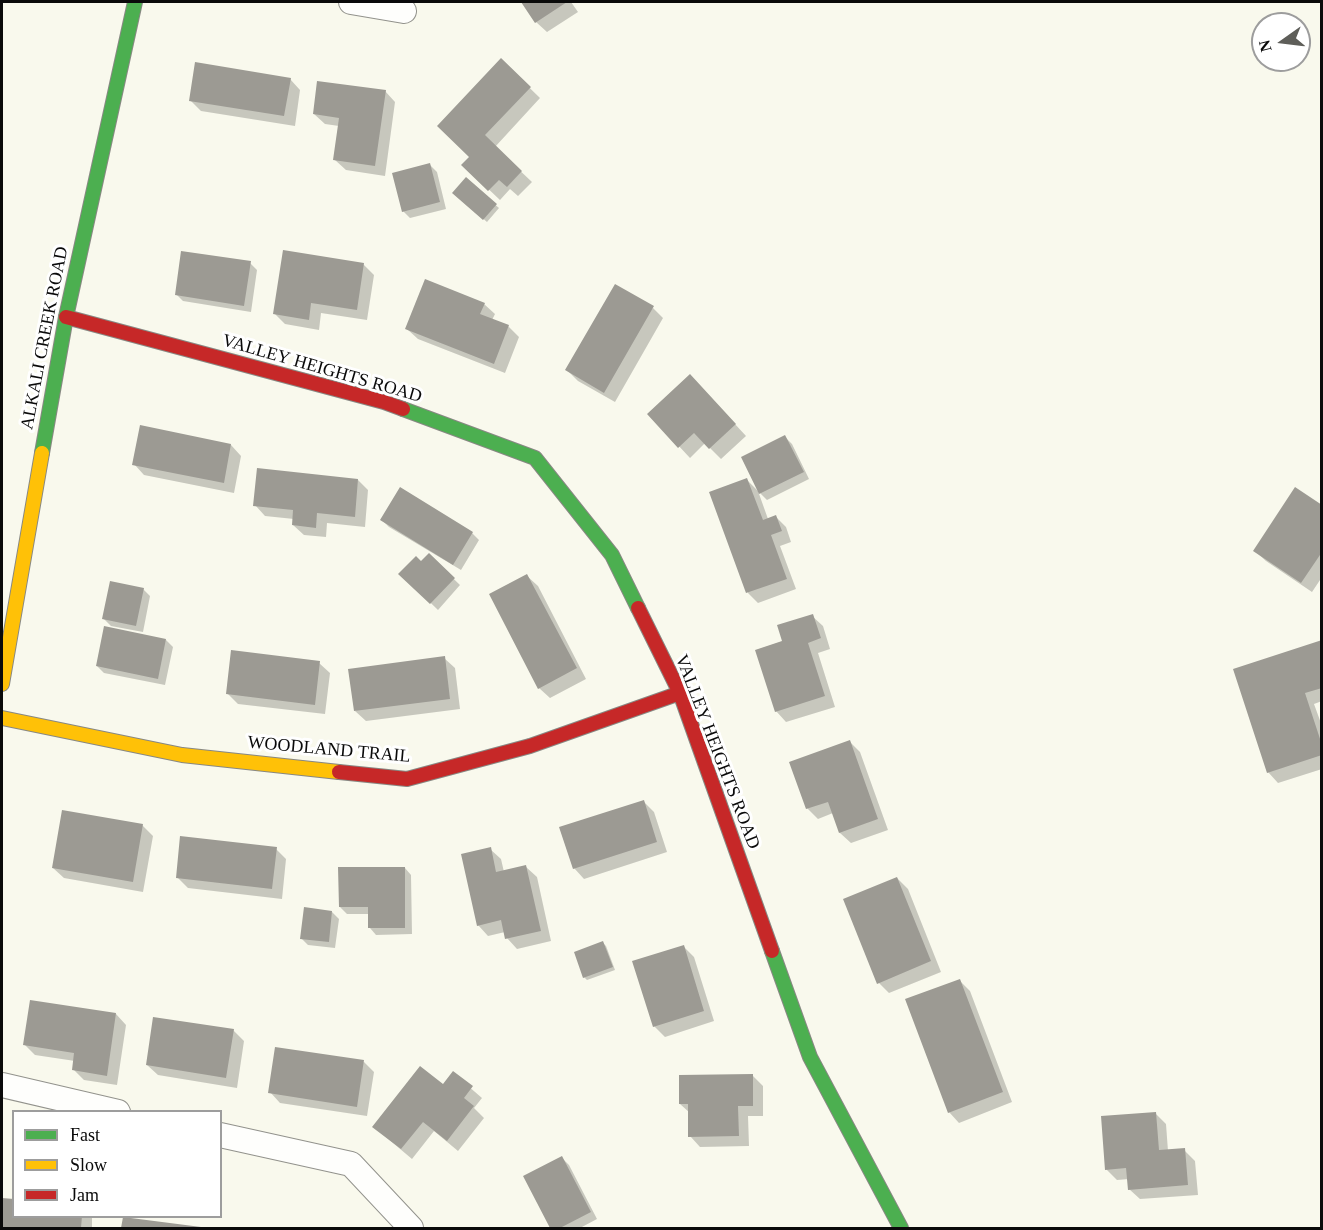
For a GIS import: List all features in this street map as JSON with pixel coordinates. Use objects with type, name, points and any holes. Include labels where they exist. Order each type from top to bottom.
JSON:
[{"type":"street","name":"ALKALI CREEK ROAD","points":[[2,684],[66,317],[135,2]]},
{"type":"street","points":[[351,2],[404,11]]},
{"type":"street","name":"VALLEY HEIGHTS ROAD","points":[[66,317],[384,402],[535,458],[612,555],[680,693],[810,1057],[902,1228]]},
{"type":"street","name":"WOODLAND TRAIL","points":[[2,718],[182,754],[407,779],[530,746],[680,693]]},
{"type":"street","points":[[2,1085],[109,1110]]},
{"type":"street","points":[[222,1135],[351,1164],[411,1228]]},
{"type":"building","points":[[521,2],[567,2],[535,23]]},
{"type":"building","points":[[501,58],[531,87],[485,135],[522,171],[507,187],[499,180],[488,191],[461,165],[469,157],[437,126]]},
{"type":"building","points":[[195,62],[291,78],[284,116],[189,101]]},
{"type":"building","points":[[317,81],[386,90],[375,166],[333,160],[339,118],[313,114]]},
{"type":"building","points":[[430,163],[440,202],[402,212],[392,173]]},
{"type":"building","points":[[466,177],[497,204],[483,220],[452,193]]},
{"type":"building","points":[[283,250],[364,263],[357,310],[311,303],[309,320],[273,314]]},
{"type":"building","points":[[181,251],[251,261],[244,306],[175,295]]},
{"type":"building","points":[[425,279],[485,303],[480,314],[509,325],[494,364],[405,329]]},
{"type":"building","points":[[615,284],[654,306],[604,393],[565,370]]},
{"type":"building","points":[[690,374],[736,424],[709,449],[694,433],[678,448],[647,414]]},
{"type":"building","points":[[140,425],[231,444],[224,483],[132,465]]},
{"type":"building","points":[[785,435],[804,472],[759,494],[741,457]]},
{"type":"building","points":[[257,468],[358,479],[355,517],[317,513],[316,528],[292,525],[293,510],[253,506]]},
{"type":"building","points":[[747,478],[763,520],[776,515],[782,531],[771,535],[787,579],[746,593],[709,492]]},
{"type":"building","points":[[400,487],[473,532],[453,565],[380,520]]},
{"type":"building","points":[[1295,487],[1322,505],[1322,552],[1301,583],[1253,551]]},
{"type":"building","points":[[429,553],[455,578],[430,604],[398,574],[416,556],[421,561]]},
{"type":"building","points":[[527,574],[577,668],[538,689],[489,594]]},
{"type":"building","points":[[110,581],[144,588],[136,626],[102,619]]},
{"type":"building","points":[[813,614],[821,638],[808,643],[825,696],[775,712],[755,650],[782,641],[777,625]]},
{"type":"building","points":[[104,626],[166,639],[158,679],[96,666]]},
{"type":"building","points":[[1322,640],[1322,688],[1305,693],[1322,745],[1322,755],[1267,773],[1233,669]]},
{"type":"building","points":[[231,650],[320,661],[315,705],[226,694]]},
{"type":"building","points":[[445,656],[450,699],[354,711],[348,669]]},
{"type":"building","points":[[850,740],[878,819],[839,833],[828,802],[806,809],[789,762]]},
{"type":"building","points":[[644,800],[657,842],[573,869],[559,827]]},
{"type":"building","points":[[62,810],[143,824],[133,882],[52,868]]},
{"type":"building","points":[[180,836],[277,847],[272,889],[176,878]]},
{"type":"building","points":[[491,847],[496,872],[526,865],[541,931],[505,939],[501,920],[477,926],[461,854]]},
{"type":"building","points":[[338,867],[405,867],[405,928],[368,928],[368,907],[339,907]]},
{"type":"building","points":[[897,877],[931,961],[877,984],[843,899]]},
{"type":"building","points":[[304,907],[332,911],[329,942],[300,939]]},
{"type":"building","points":[[603,941],[613,967],[583,978],[574,952]]},
{"type":"building","points":[[684,945],[704,1011],[653,1027],[632,961]]},
{"type":"building","points":[[960,979],[1003,1092],[948,1113],[905,999]]},
{"type":"building","points":[[30,1000],[116,1013],[107,1076],[72,1070],[74,1053],[23,1045]]},
{"type":"building","points":[[153,1017],[234,1029],[226,1078],[146,1065]]},
{"type":"building","points":[[275,1047],[364,1060],[357,1107],[268,1093]]},
{"type":"building","points":[[420,1066],[443,1084],[453,1071],[473,1086],[464,1098],[474,1106],[447,1141],[423,1122],[401,1149],[372,1127]]},
{"type":"building","points":[[753,1074],[753,1106],[738,1106],[739,1136],[688,1137],[688,1104],[679,1104],[679,1075]]},
{"type":"building","points":[[1156,1112],[1159,1150],[1185,1148],[1188,1185],[1128,1190],[1126,1168],[1105,1170],[1101,1116]]},
{"type":"building","points":[[562,1156],[591,1212],[560,1228],[550,1228],[523,1176]]},
{"type":"building","points":[[2,1198],[12,1199],[12,1218],[82,1218],[81,1228],[2,1228]]},
{"type":"building","points":[[123,1218],[201,1227],[201,1228],[121,1228]]},
{"type":"traffic: fast","points":[[42,453],[66,317],[135,2]]},
{"type":"traffic: fast","points":[[403,409],[535,458],[612,555],[638,608]]},
{"type":"traffic: fast","points":[[772,951],[810,1057],[901,1228]]},
{"type":"traffic: slow","points":[[2,684],[42,453]]},
{"type":"traffic: slow","points":[[2,718],[182,755],[339,772]]},
{"type":"traffic: jam","points":[[66,317],[403,409]]},
{"type":"traffic: jam","points":[[638,608],[680,693],[772,951]]},
{"type":"traffic: jam","points":[[339,772],[407,779],[530,746],[680,693]]}]
